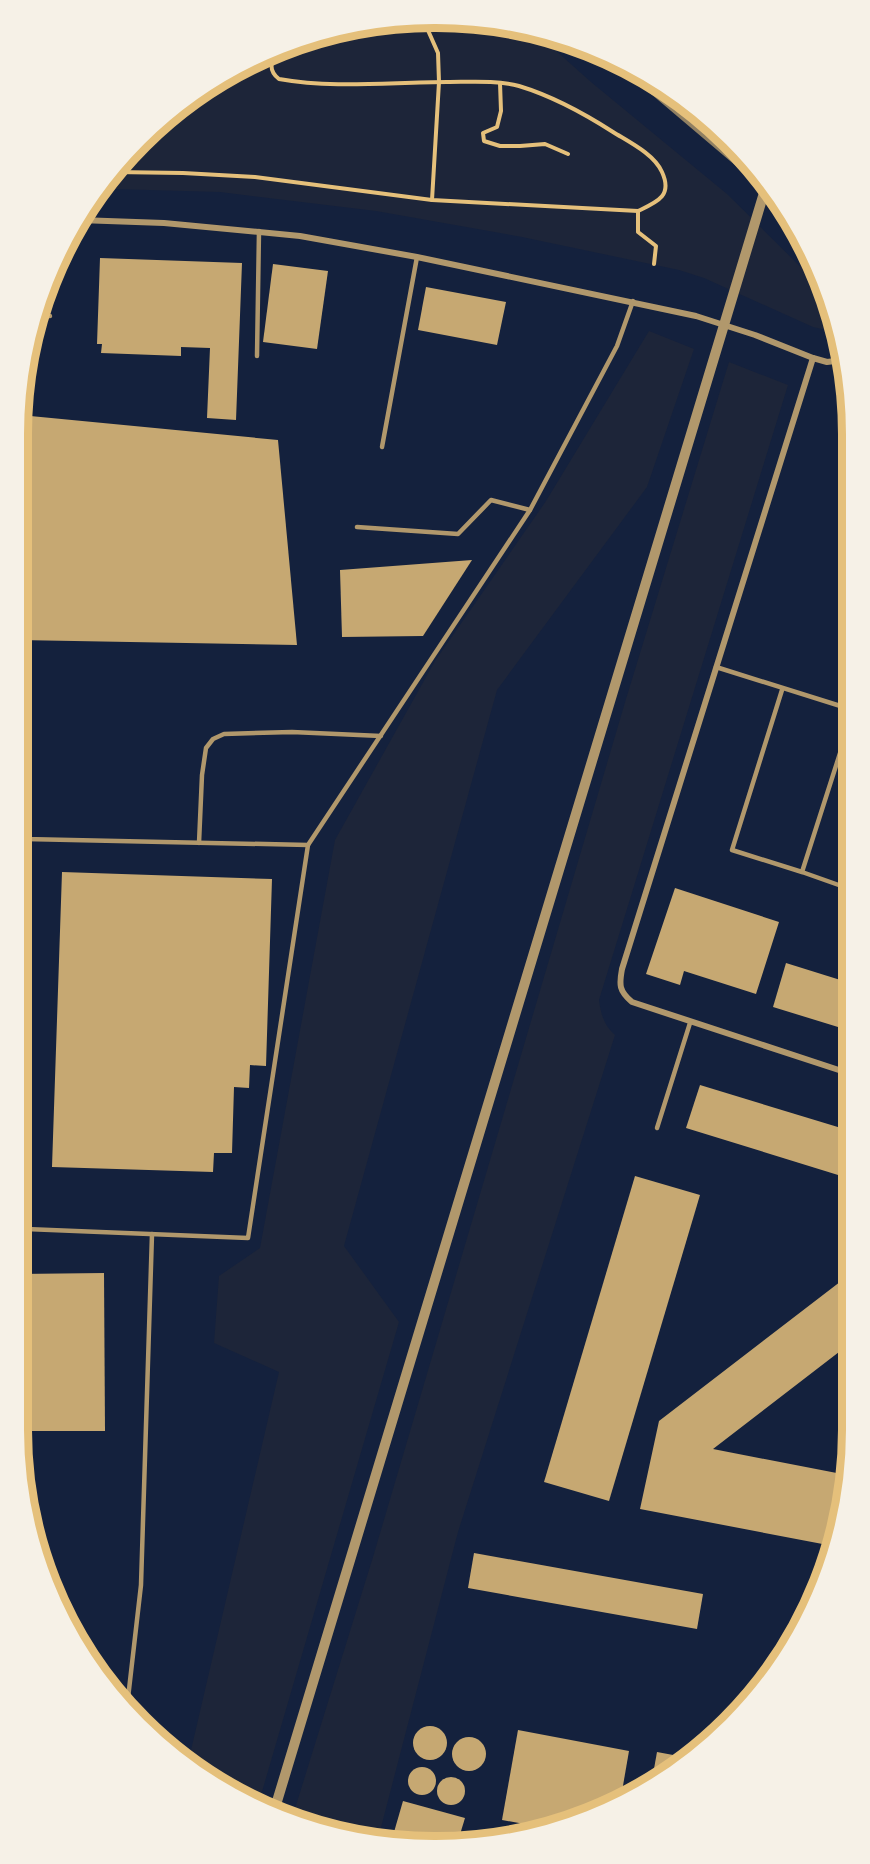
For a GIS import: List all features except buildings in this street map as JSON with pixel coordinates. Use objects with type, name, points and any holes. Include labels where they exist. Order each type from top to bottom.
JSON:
[{"type":"street","points":[[276,1804],[763,196]]},
{"type":"street","points":[[90,220],[164,223],[259,231],[417,257],[696,315],[813,358],[827,362],[835,361]]},
{"type":"street","points":[[813,358],[619,983],[623,995],[632,1002],[690,1023],[842,1071]]},
{"type":"lane","points":[[257,356],[259,231]]},
{"type":"lane","points":[[382,447],[417,257]]},
{"type":"lane","points":[[28,1229],[248,1238],[308,845],[530,510],[617,346],[633,301]]},
{"type":"lane","points":[[357,527],[458,534],[491,500],[530,510]]},
{"type":"lane","points":[[716,667],[842,708]]},
{"type":"lane","points":[[782,690],[732,850],[842,886]]},
{"type":"lane","points":[[199,843],[202,775],[206,748],[213,739],[224,734],[292,732],[381,736]]},
{"type":"lane","points":[[802,872],[842,747]]},
{"type":"lane","points":[[28,839],[308,845]]},
{"type":"lane","points":[[657,1128],[690,1023]]},
{"type":"lane","points":[[128,1696],[141,1585],[152,1234]]},
{"type":"path","points":[[427,28],[438,53],[439,82],[432,200]]},
{"type":"path","points":[[125,172],[183,172],[255,177],[432,200],[638,211],[658,201],[665,191],[665,179],[658,164],[636,146],[593,119],[519,86],[500,83],[439,82],[332,86],[279,80],[273,75],[272,62]]},
{"type":"path","points":[[500,83],[501,111],[497,127],[483,133],[484,141],[500,146],[545,144],[568,154]]},
{"type":"path","points":[[638,211],[638,232],[656,246],[654,264]]},
{"type":"shaded area","points":[[408,29],[462,29],[514,36],[549,45],[727,194],[809,276],[828,329],[813,327],[704,278],[679,270],[522,237],[376,211],[220,192],[113,189],[129,167],[167,129],[209,97],[279,59],[330,42]]},
{"type":"shaded area","points":[[649,331],[694,349],[647,487],[497,690],[344,1246],[399,1322],[261,1797],[209,1767],[190,1753],[279,1372],[214,1343],[219,1276],[260,1248],[335,840],[435,661],[546,501]]},
{"type":"shaded area","points":[[729,362],[788,385],[599,1000],[604,1019],[615,1035],[458,1532],[380,1832],[330,1822],[294,1811],[373,1557],[626,699]]},
{"type":"railway","points":[[651,91],[741,168]]}]
